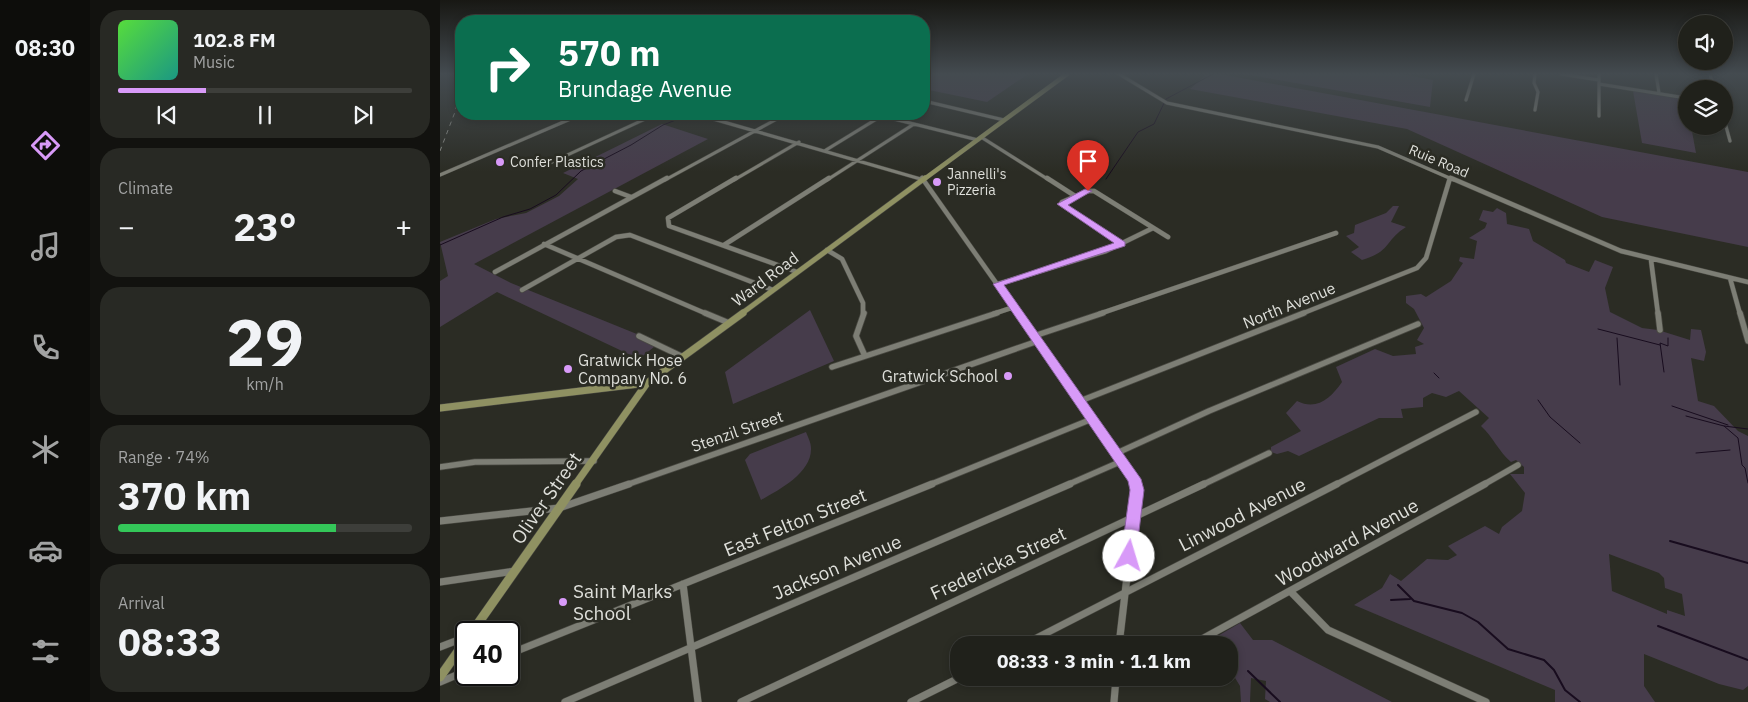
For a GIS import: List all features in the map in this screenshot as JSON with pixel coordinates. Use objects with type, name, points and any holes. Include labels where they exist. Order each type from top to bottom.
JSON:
[{"type":"main road","name":"Ward Road","points":[[440,408],[647,383],[1022,107]]},
{"type":"main road","name":"Oliver Street","points":[[480,621],[647,383]]},
{"type":"main road","points":[[440,678],[455,656]]},
{"type":"street","points":[[948,107],[1004,120]]},
{"type":"street","name":"Ruie Road","points":[[1191,107],[1370,145],[1621,251],[1651,260],[1748,282]]},
{"type":"street","points":[[1599,107],[1599,116]]},
{"type":"street","points":[[440,175],[568,120]]},
{"type":"street","points":[[550,164],[643,120]]},
{"type":"street","points":[[719,120],[924,179],[1134,479],[1137,490],[1132,518],[1120,636]]},
{"type":"street","points":[[495,272],[774,120]]},
{"type":"street","points":[[826,150],[876,120]]},
{"type":"street","points":[[901,120],[979,138],[1075,196]]},
{"type":"street","points":[[724,245],[914,124]]},
{"type":"street","points":[[1728,135],[1730,141]]},
{"type":"street","points":[[798,272],[669,226],[668,218],[799,142]]},
{"type":"street","name":"North Avenue","points":[[1080,401],[1417,268],[1426,258],[1450,178]]},
{"type":"street","points":[[615,191],[632,197]]},
{"type":"street","points":[[1122,244],[1061,204],[1075,196],[1088,191],[1094,191],[1168,237]]},
{"type":"street","points":[[998,284],[1122,244],[1153,228]]},
{"type":"street","name":"Stenzil Street","points":[[440,521],[560,508],[1336,232]]},
{"type":"street","points":[[522,290],[616,237],[630,235],[773,290]]},
{"type":"street","points":[[544,244],[729,323]]},
{"type":"street","points":[[828,250],[842,259],[863,303],[864,311],[856,336],[865,356]]},
{"type":"street","points":[[1651,260],[1660,330]]},
{"type":"street","points":[[1730,278],[1748,341]]},
{"type":"street","points":[[832,367],[1014,307]]},
{"type":"street","points":[[1117,453],[1209,411],[1418,324]]},
{"type":"street","points":[[639,336],[683,357]]},
{"type":"street","name":"Linwood Avenue","points":[[1041,636],[1476,412]]},
{"type":"street","name":"East Felton Street","points":[[520,650],[1092,419]]},
{"type":"street","name":"Fredericka Street","points":[[741,702],[1269,453]]},
{"type":"street","points":[[440,467],[475,462],[594,460]]},
{"type":"street","name":"Jackson Avenue","points":[[566,702],[1122,461]]},
{"type":"street","name":"Woodward Avenue","points":[[1208,636],[1291,592],[1518,465]]},
{"type":"street","points":[[440,582],[516,571]]},
{"type":"street","points":[[683,584],[698,702]]},
{"type":"street","points":[[1291,592],[1316,620],[1328,630],[1486,702]]},
{"type":"street","points":[[440,647],[455,642]]},
{"type":"street","points":[[440,682],[455,676]]},
{"type":"street","points":[[912,702],[950,683]]},
{"type":"street","points":[[1114,702],[1115,686]]},
{"type":"shaded area","points":[[1286,107],[1397,107],[1748,172],[1748,247],[1602,217],[1407,129]]},
{"type":"shaded area","points":[[1636,107],[1678,107],[1678,135],[1693,135],[1696,153],[1642,143]]},
{"type":"shaded area","points":[[662,124],[708,139],[474,264],[511,283],[659,343],[639,359],[497,292],[440,327],[440,281],[448,276],[440,242],[496,219],[526,213],[559,196],[578,179],[563,173]]},
{"type":"shaded area","points":[[1393,206],[1399,206],[1391,222],[1406,227],[1372,257],[1362,260],[1351,252],[1359,247],[1346,236],[1354,233],[1355,225],[1386,213]]},
{"type":"shaded area","points":[[1497,208],[1506,213],[1507,224],[1529,229],[1533,241],[1565,260],[1566,263],[1589,272],[1595,260],[1613,267],[1605,288],[1610,312],[1642,328],[1658,330],[1690,340],[1691,329],[1701,330],[1706,352],[1704,361],[1691,358],[1698,401],[1714,406],[1738,431],[1748,436],[1748,686],[1743,690],[1719,684],[1644,654],[1644,686],[1655,702],[1555,702],[1555,690],[1354,605],[1382,588],[1390,574],[1401,581],[1427,559],[1448,560],[1457,555],[1448,546],[1485,526],[1499,534],[1502,527],[1522,511],[1525,493],[1510,474],[1524,474],[1524,467],[1516,460],[1511,462],[1503,454],[1481,426],[1489,418],[1459,391],[1446,397],[1432,393],[1423,398],[1423,407],[1401,409],[1403,418],[1379,418],[1299,456],[1288,451],[1277,454],[1271,452],[1271,447],[1301,431],[1286,413],[1297,401],[1304,404],[1317,404],[1328,398],[1338,388],[1342,382],[1336,367],[1375,349],[1393,356],[1416,354],[1415,347],[1424,344],[1417,340],[1424,328],[1414,309],[1406,303],[1406,296],[1421,294],[1426,297],[1451,281],[1463,263],[1459,261],[1460,257],[1474,259],[1477,241],[1469,238],[1485,228],[1487,223],[1479,220],[1483,210],[1493,212]],"holes":[[[1609,554],[1659,573],[1664,578],[1665,588],[1682,594],[1685,616],[1667,610],[1667,614],[1612,591]]]},
{"type":"shaded area","points":[[810,310],[834,361],[733,404],[725,372]]},
{"type":"shaded area","points":[[806,432],[811,448],[810,457],[806,465],[793,480],[761,500],[745,460],[750,454]]},
{"type":"shaded area","points":[[1240,623],[1253,640],[1272,640],[1392,702],[1270,702],[1265,699],[1266,681],[1251,678],[1250,702],[1241,702],[1238,683],[1238,636],[1218,636]]},
{"type":"waterway","points":[[1106,179],[1138,132],[1154,124],[1162,107]]},
{"type":"waterway","points":[[440,245],[503,217],[530,209],[556,195],[581,171],[631,145],[663,125],[676,120]]},
{"type":"waterway","points":[[1598,329],[1660,345]]},
{"type":"waterway","points":[[1617,338],[1620,385]]},
{"type":"waterway","points":[[1664,372],[1660,343],[1668,346],[1668,338]]},
{"type":"waterway","points":[[1434,373],[1439,378]]},
{"type":"waterway","points":[[1538,400],[1550,417],[1580,443]]},
{"type":"waterway","points":[[1672,406],[1728,425]]},
{"type":"waterway","points":[[1686,416],[1724,426]]},
{"type":"waterway","points":[[1724,426],[1748,429]]},
{"type":"waterway","points":[[1724,426],[1738,438],[1742,465],[1745,468],[1748,483]]},
{"type":"waterway","points":[[1696,453],[1730,450]]},
{"type":"waterway","points":[[1670,541],[1748,563]]},
{"type":"waterway","points":[[1398,585],[1414,601],[1462,613],[1478,622],[1508,649],[1544,660],[1554,670],[1565,690],[1580,702]]},
{"type":"waterway","points":[[1391,600],[1410,599]]},
{"type":"waterway","points":[[1658,626],[1748,660]]},
{"type":"waterway","points":[[1248,671],[1280,702]]},
{"type":"railway","points":[[440,151],[455,112]]},
{"type":"place","name":"Confer Plastics","points":[[500,162]]},
{"type":"place","name":"Jannelli's Pizzeria","points":[[937,182]]},
{"type":"place","name":"Gratwick Hose Company No. 6","points":[[568,369]]},
{"type":"place","name":"Gratwick School","points":[[1008,376]]},
{"type":"place","name":"Saint Marks School","points":[[563,602]]},
{"type":"route","points":[[1088,191],[1061,204],[1122,244],[998,284],[1134,479],[1137,490],[1132,518],[1129,556]]}]
